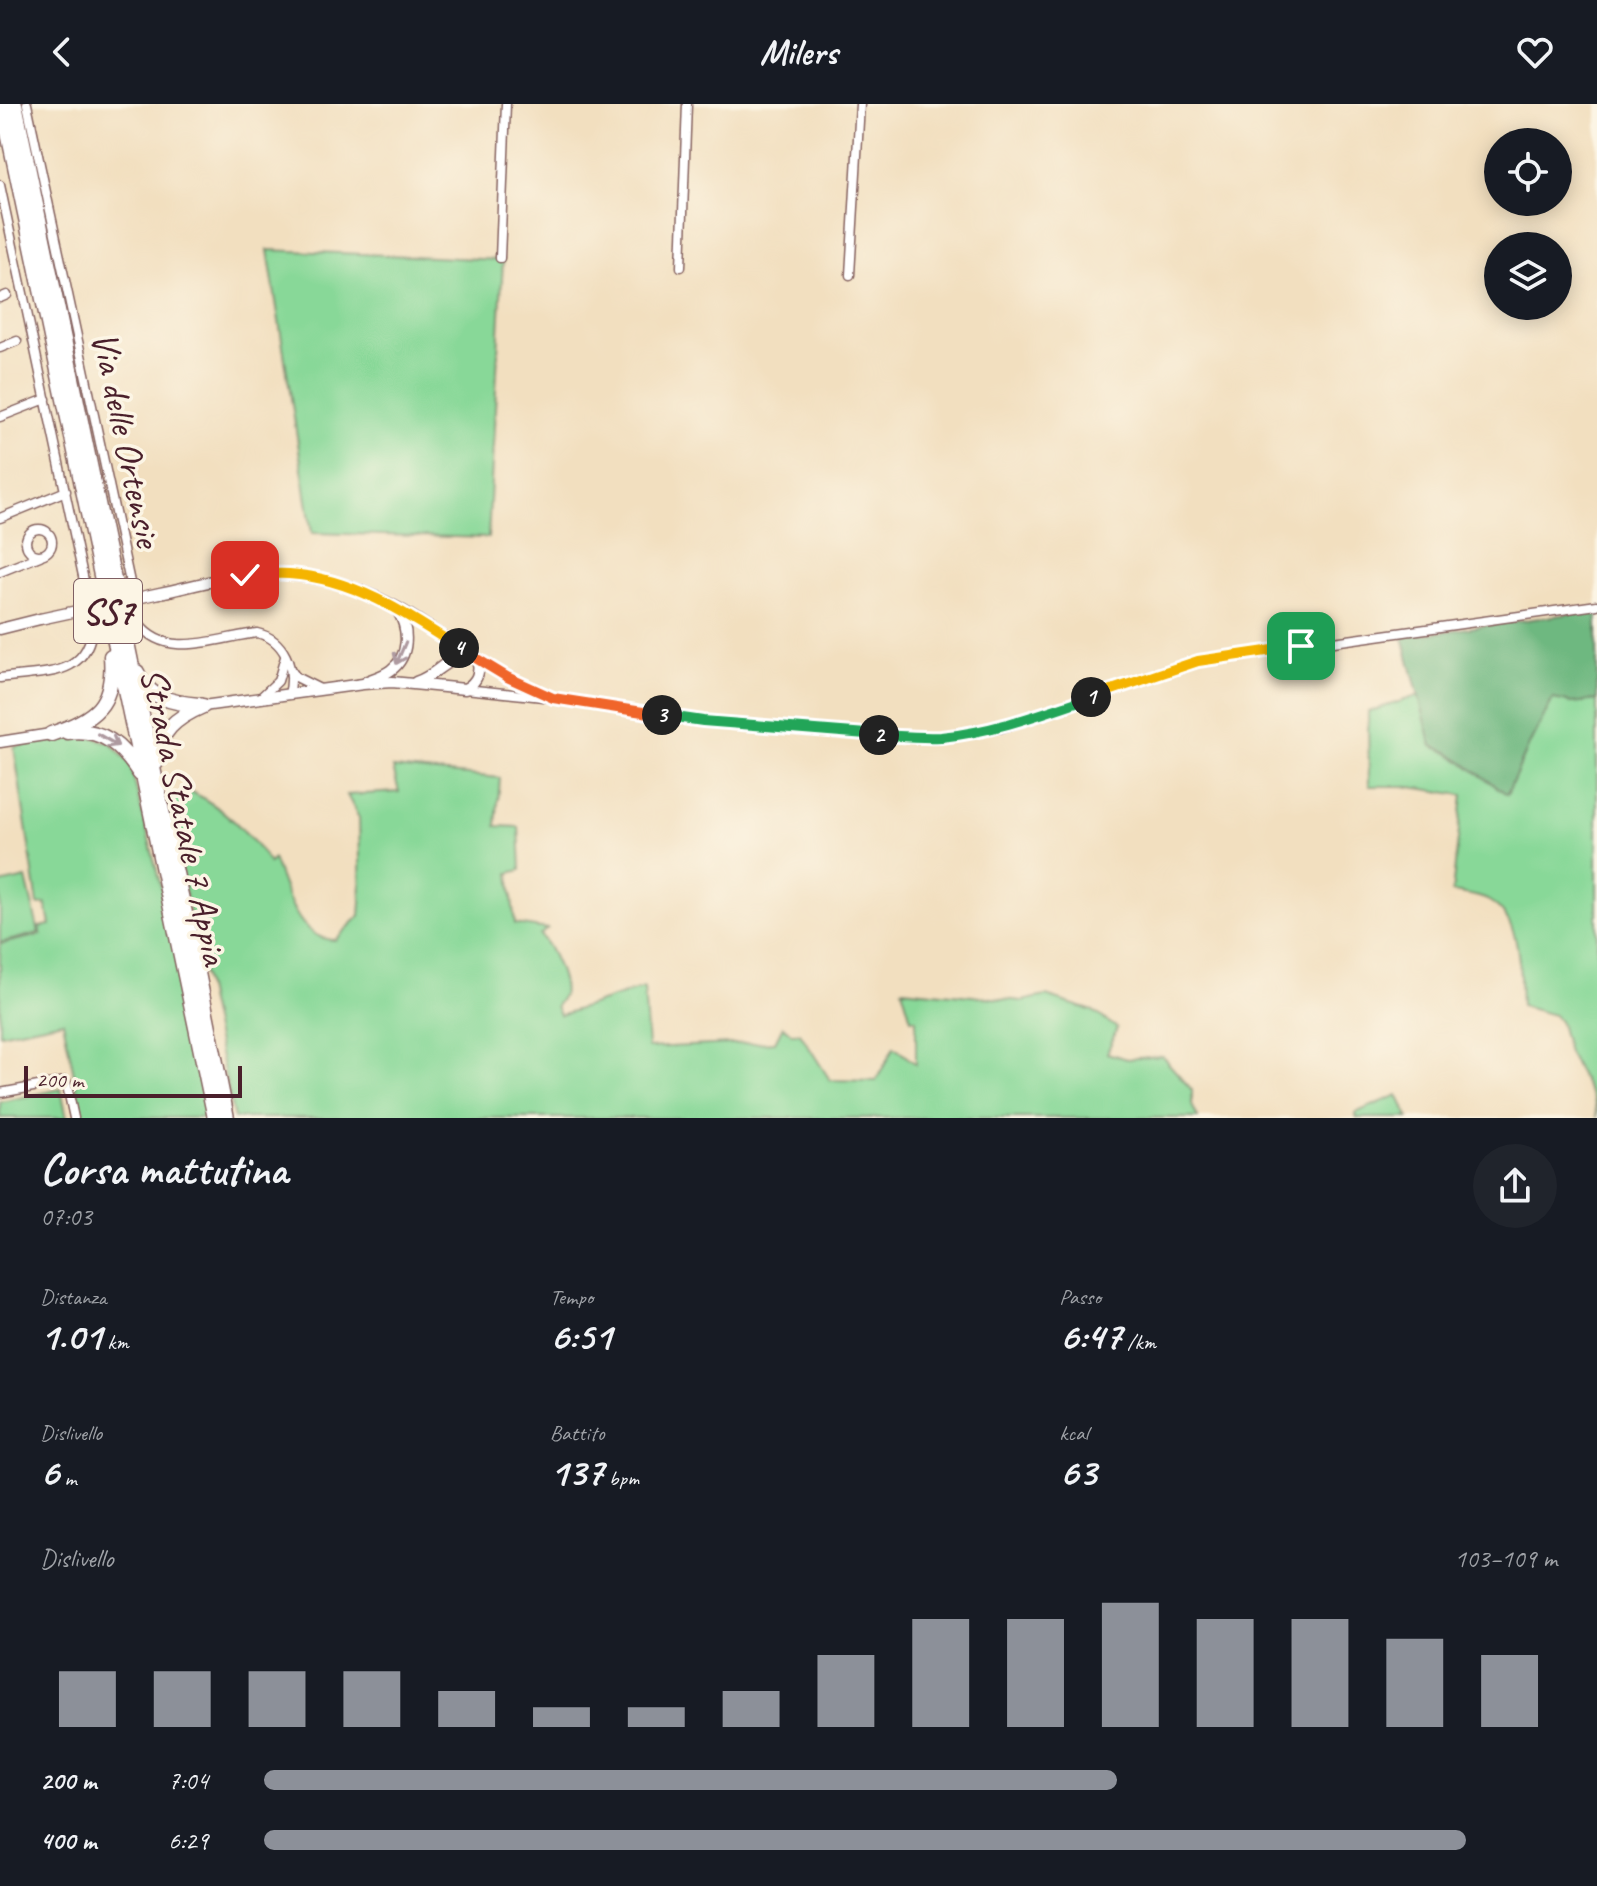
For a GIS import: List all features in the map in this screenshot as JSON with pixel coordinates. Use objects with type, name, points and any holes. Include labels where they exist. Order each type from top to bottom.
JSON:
[{"type":"highway","name":"Strada Statale 7 Appia","points":[[2,104],[215,1118]]},
{"type":"highway","name":"Strada Statale 7 Appia","points":[[15,104],[227,1118]]},
{"type":"highway","points":[[51,734],[89,719],[106,697],[112,672],[110,616]]},
{"type":"highway","points":[[126,636],[139,678],[148,690],[180,704],[203,706]]},
{"type":"highway","points":[[162,811],[156,766],[159,741],[174,721],[203,706]]},
{"type":"highway","points":[[51,734],[89,731],[115,742],[126,753],[146,785]]},
{"type":"street","name":"Via delle Ortensie","points":[[27,104],[139,624],[167,644],[257,633],[280,645],[287,669]]},
{"type":"street","points":[[500,258],[506,104]]},
{"type":"street","points":[[681,267],[687,104]]},
{"type":"street","points":[[850,275],[860,104]]},
{"type":"street","points":[[0,185],[5,234],[46,399],[93,623],[88,645],[81,658],[62,670],[0,678]]},
{"type":"street","points":[[0,348],[17,341]]},
{"type":"street","points":[[0,417],[46,399]]},
{"type":"street","points":[[0,518],[66,491]]},
{"type":"street","points":[[0,572],[42,555]]},
{"type":"street","points":[[0,629],[245,575],[290,574],[364,592],[394,606],[507,677],[553,698]]},
{"type":"street","points":[[203,706],[363,684],[412,683],[553,698],[703,721],[837,733],[937,737],[1001,728],[1198,661],[1597,605]]},
{"type":"street","points":[[363,684],[391,670],[401,659],[406,645],[406,630],[394,606]]},
{"type":"street","points":[[412,683],[427,678],[445,662],[474,656]]},
{"type":"street","points":[[465,689],[476,680],[479,666],[474,656]]},
{"type":"street","points":[[287,669],[320,689]]},
{"type":"street","points":[[260,698],[287,669]]},
{"type":"street","points":[[287,669],[289,694]]},
{"type":"street","points":[[2,740],[51,734]]},
{"type":"street","points":[[0,1093],[66,1081],[74,1118]]},
{"type":"green space","points":[[268,250],[503,260],[488,538],[312,533]]},
{"type":"green space","points":[[1597,610],[1597,700],[1572,703],[1553,699],[1507,794],[1448,752],[1432,746],[1403,637]]},
{"type":"green space","points":[[1420,695],[1432,746],[1448,752],[1507,794],[1553,698],[1572,703],[1597,700],[1597,1118],[1594,1100],[1568,1053],[1560,1023],[1554,1015],[1521,1006],[1517,948],[1508,921],[1489,901],[1452,892],[1463,795],[1404,786],[1369,786],[1368,712]]},
{"type":"green space","points":[[80,733],[111,743],[130,764],[171,927],[212,1118],[83,1118],[63,1021],[0,1034],[0,944],[41,935],[39,927],[50,925],[46,904],[38,905],[14,747]]},
{"type":"green space","points":[[393,768],[500,778],[496,826],[519,827],[521,870],[509,873],[515,924],[547,929],[540,935],[560,972],[564,989],[556,1006],[560,1015],[644,988],[648,1048],[775,1042],[783,1026],[792,1034],[800,1033],[830,1080],[876,1081],[894,1047],[916,1064],[916,1019],[911,1019],[902,989],[1022,1001],[1046,996],[1093,1011],[1117,1028],[1107,1053],[1127,1059],[1162,1056],[1192,1090],[1192,1105],[1198,1118],[234,1118],[165,799],[192,792],[226,814],[245,831],[269,863],[273,859],[288,898],[302,922],[322,938],[335,940],[360,916],[359,818],[347,795],[399,792]]},
{"type":"green space","points":[[26,878],[39,933],[0,943],[0,884]]},
{"type":"green space","points":[[61,1089],[67,1118],[0,1118],[0,1102]]},
{"type":"green space","points":[[1398,1095],[1409,1118],[1357,1118],[1355,1113]]},
{"type":"route","points":[[245,575],[290,574],[364,592],[394,606],[507,677],[553,698],[703,721],[837,733],[937,737],[1001,728],[1198,661],[1301,646]]}]
